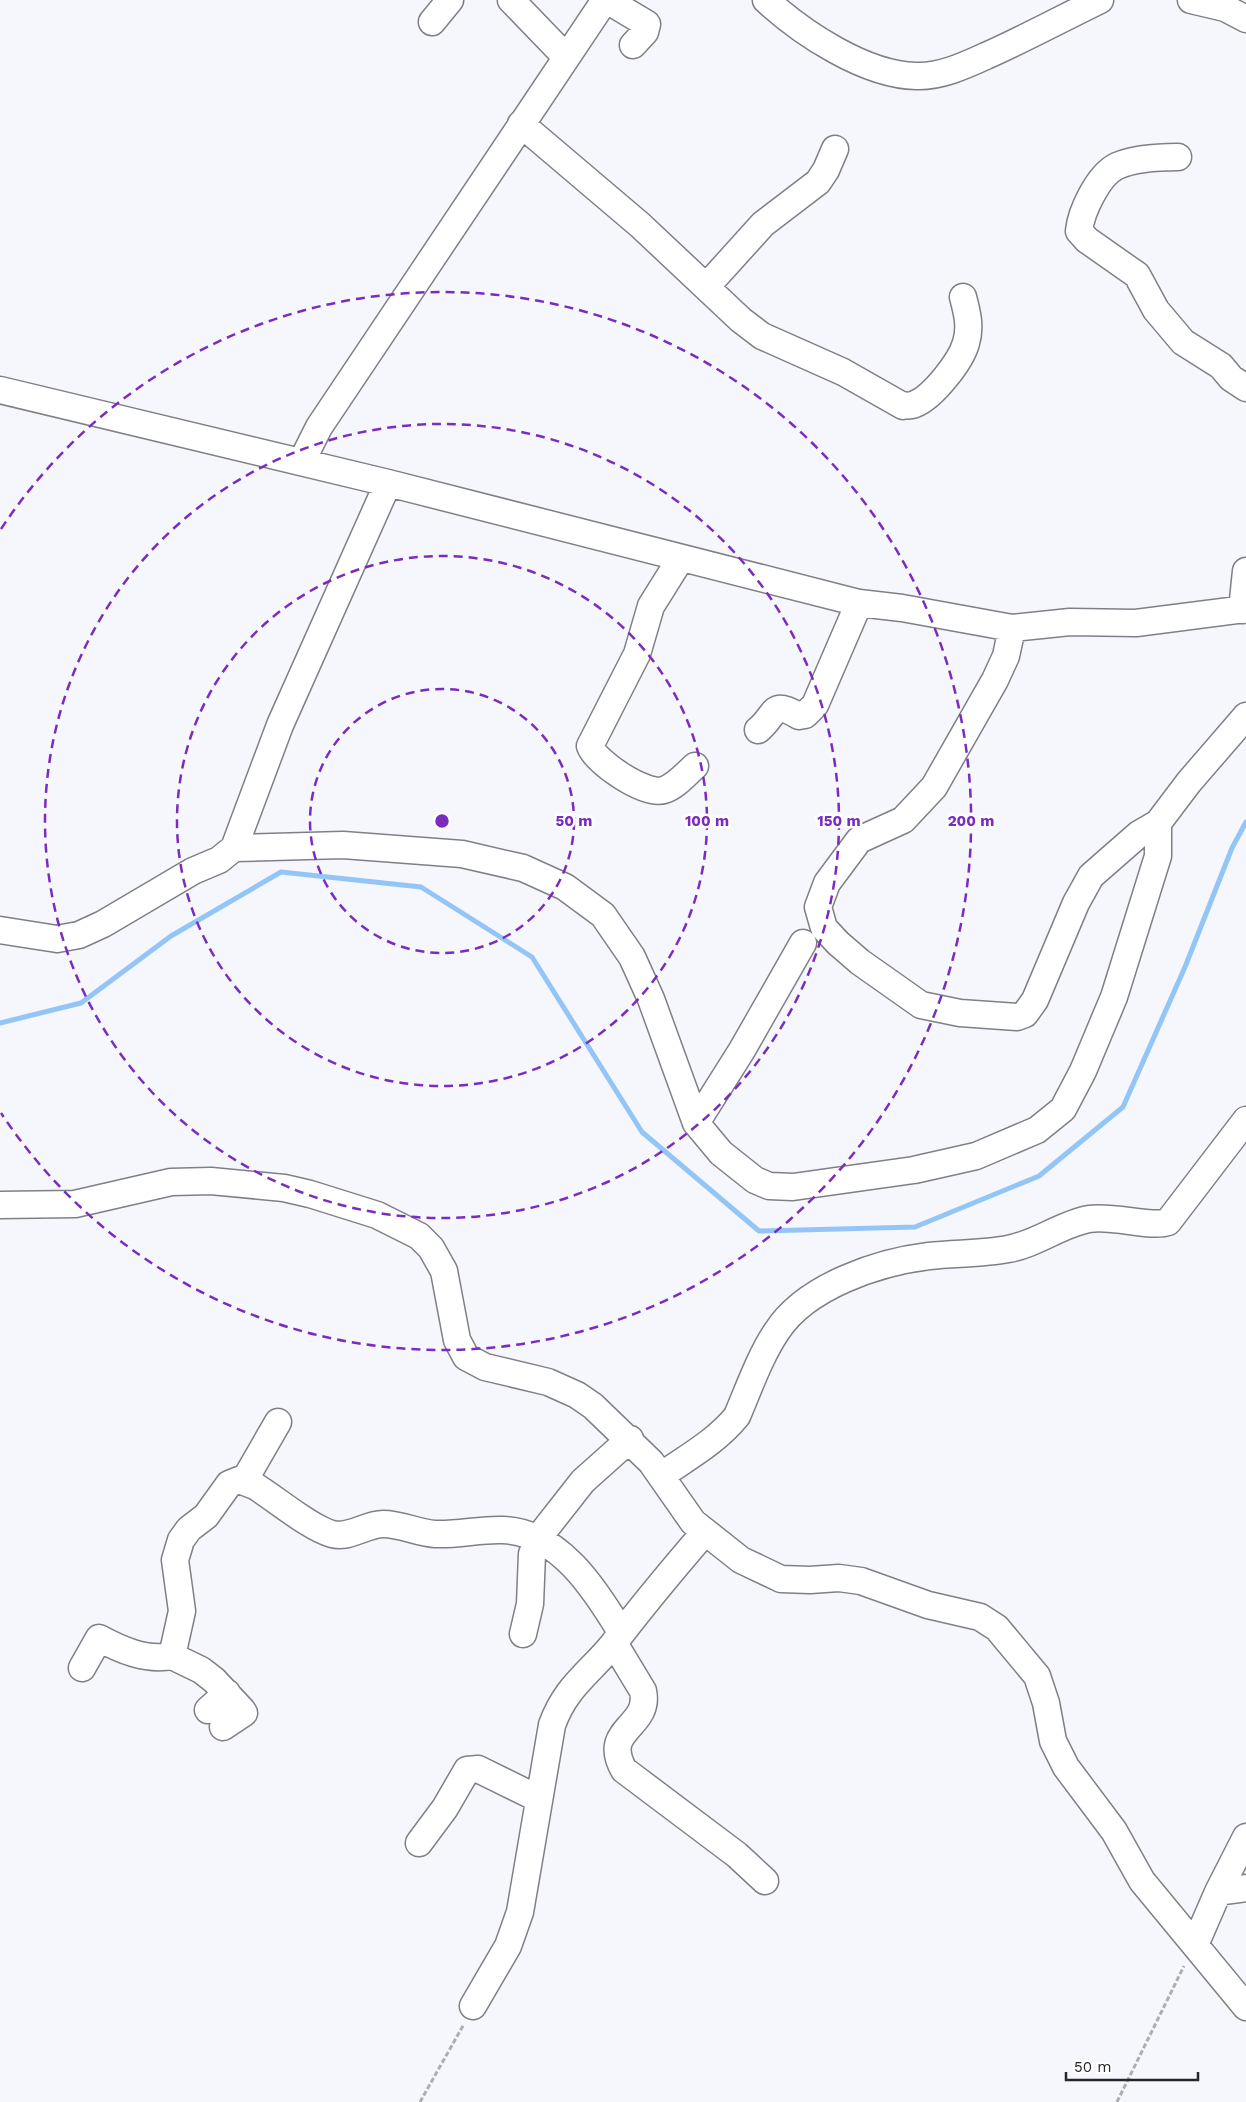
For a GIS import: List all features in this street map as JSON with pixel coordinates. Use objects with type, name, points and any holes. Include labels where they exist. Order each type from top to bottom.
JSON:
[{"type":"street","points":[[432,22],[450,0]]},
{"type":"street","points":[[511,0],[566,57]]},
{"type":"street","points":[[302,461],[319,427],[606,0],[647,24],[645,32],[633,45]]},
{"type":"street","points":[[766,0],[779,12],[824,42],[870,67],[916,76],[968,65],[1018,43],[1100,0]]},
{"type":"street","points":[[1190,0],[1225,8],[1246,19]]},
{"type":"street","points":[[521,124],[640,225],[741,320],[762,336],[843,372],[903,406],[915,404],[934,392],[960,357],[967,342],[968,319],[963,297]]},
{"type":"street","points":[[706,287],[763,224],[818,182],[826,170],[835,149]]},
{"type":"street","points":[[1178,156],[1160,156],[1115,166],[1099,183],[1085,206],[1079,232],[1098,248],[1137,275],[1156,310],[1183,342],[1221,366],[1231,378],[1246,388]]},
{"type":"street","points":[[0,390],[388,482],[859,603],[902,608],[1012,628],[1070,622],[1136,623],[1244,609],[1246,571]]},
{"type":"street","points":[[0,930],[57,939],[79,935],[103,924],[193,871],[219,860],[234,848],[280,725],[388,482]]},
{"type":"street","points":[[681,558],[651,606],[637,654],[590,746],[593,754],[602,762],[645,789],[655,792],[671,786],[695,766]]},
{"type":"street","points":[[758,730],[777,708],[782,708],[799,716],[810,712],[820,695],[859,603]]},
{"type":"street","points":[[1012,628],[1006,656],[995,680],[931,791],[903,820],[859,840],[828,883],[818,907],[824,928],[860,962],[921,1005],[960,1013],[1017,1017],[1031,1008],[1076,903],[1092,876],[1140,834],[1158,823],[1189,782],[1246,716]]},
{"type":"street","points":[[234,848],[343,845],[462,854],[523,868],[565,887],[603,914],[632,957],[651,999],[696,1123],[739,1169],[755,1180],[769,1186],[782,1187],[860,1179],[960,1161],[1010,1144],[1037,1130],[1063,1109],[1083,1071],[1114,998],[1158,856],[1158,823]]},
{"type":"street","points":[[696,1123],[742,1050],[803,943]]},
{"type":"street","points":[[662,1475],[707,1444],[730,1424],[737,1416],[777,1330],[798,1307],[827,1288],[865,1271],[905,1260],[1020,1247],[1088,1219],[1115,1218],[1155,1224],[1168,1222],[1246,1120]]},
{"type":"street","points":[[0,1205],[75,1204],[171,1182],[204,1181],[284,1188],[325,1198],[377,1215],[419,1236],[438,1259],[448,1283],[457,1340],[466,1357],[484,1367],[548,1382],[593,1406],[630,1439],[662,1475],[682,1510],[704,1533],[742,1560],[771,1576],[789,1580],[839,1578],[861,1581],[928,1605],[980,1616],[997,1628],[1037,1676],[1046,1703],[1053,1742],[1066,1767],[1114,1832],[1142,1881],[1244,2002]]},
{"type":"street","points":[[244,1481],[278,1422]]},
{"type":"street","points":[[523,1634],[530,1604],[532,1554],[539,1537],[583,1480],[630,1439]]},
{"type":"street","points":[[172,1656],[182,1611],[175,1567],[178,1546],[189,1529],[206,1516],[224,1489],[233,1482],[244,1481],[332,1534],[346,1534],[382,1524],[398,1525],[435,1534],[503,1530],[539,1537],[570,1564],[588,1583],[643,1691],[644,1698],[639,1715],[617,1745],[617,1758],[624,1770],[737,1855],[765,1881]]},
{"type":"street","points":[[473,2006],[508,1946],[515,1930],[530,1863],[539,1799],[556,1712],[573,1685],[617,1637],[704,1533]]},
{"type":"street","points":[[82,1668],[99,1638],[138,1655],[162,1658],[172,1656],[201,1670],[219,1710]]},
{"type":"street","points":[[419,1843],[445,1808],[467,1770],[478,1769],[539,1799]]},
{"type":"street","points":[[1195,1945],[1218,1892],[1246,1837]]},
{"type":"street","points":[[1218,1892],[1246,1888]]},
{"type":"path","points":[[1117,2102],[1195,1945]]},
{"type":"path","points":[[420,2102],[473,2006]]},
{"type":"waterway","points":[[0,1023],[81,1003],[171,936],[281,872],[421,887],[532,957],[642,1132],[759,1231],[915,1227],[1039,1176],[1123,1107],[1185,967],[1232,848],[1246,822]]}]
